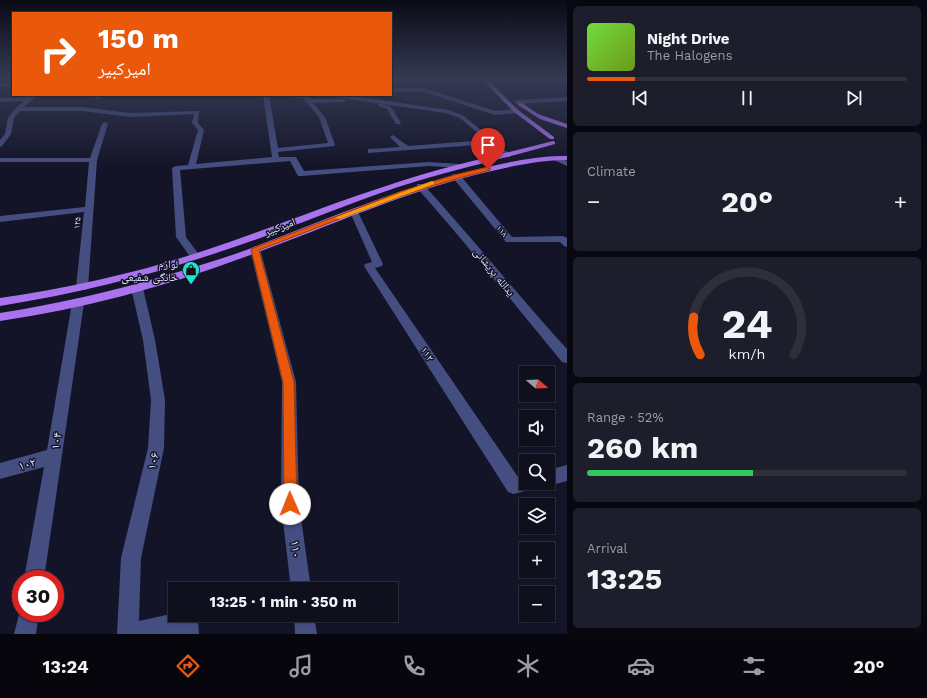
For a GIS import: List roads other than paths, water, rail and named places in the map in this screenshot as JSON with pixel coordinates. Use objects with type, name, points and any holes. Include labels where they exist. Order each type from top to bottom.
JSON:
[{"type":"main road","points":[[514,109],[567,153]]},
{"type":"main road","points":[[526,109],[542,118],[567,126]]},
{"type":"main road","name":"امیرکبیر","points":[[0,302],[82,287],[139,273],[195,256],[395,185],[460,166],[508,155],[552,141],[555,134],[567,131]]},
{"type":"main road","name":"امیرکبیر","points":[[0,317],[78,303],[137,288],[255,249],[420,186],[456,176],[526,161],[567,158]]},
{"type":"main road","points":[[329,209],[341,216]]},
{"type":"street","points":[[0,145],[8,134],[11,118],[18,109]]},
{"type":"street","points":[[37,109],[82,110],[130,115],[197,112],[195,123],[201,130],[191,167]]},
{"type":"street","points":[[268,109],[276,159]]},
{"type":"street","points":[[274,150],[332,145],[322,117],[315,109]]},
{"type":"street","points":[[389,109],[398,123]]},
{"type":"street","points":[[429,109],[447,111],[462,117],[508,155]]},
{"type":"street","points":[[481,109],[495,113],[516,111]]},
{"type":"street","name":"۱۲۵","points":[[82,287],[93,160],[104,124]]},
{"type":"street","points":[[393,137],[406,148]]},
{"type":"street","points":[[371,151],[492,142]]},
{"type":"street","points":[[557,158],[567,164]]},
{"type":"street","points":[[195,256],[181,237],[176,168],[276,159],[293,159],[301,174],[429,164],[460,166]]},
{"type":"street","points":[[0,160],[93,160]]},
{"type":"street","name":"۱۱۸","points":[[456,176],[509,240],[563,239],[567,244]]},
{"type":"street","name":"یدالله پریشانی","points":[[420,186],[459,229],[509,291],[567,358]]},
{"type":"street","points":[[0,220],[88,209]]},
{"type":"street","name":"۱۱۲","points":[[354,212],[378,264],[369,266],[514,486],[519,485]]},
{"type":"street","name":"۱۱۰","points":[[255,249],[289,382],[290,504],[300,582]]},
{"type":"street","name":"۱۰۶","points":[[137,288],[149,340],[158,400],[156,448],[131,558],[129,634],[188,621],[188,634]]},
{"type":"street","name":"۱۰۴","points":[[35,570],[78,303]]},
{"type":"street","name":"۱۰۲","points":[[0,471],[54,456]]},
{"type":"street","points":[[555,476],[567,473]]},
{"type":"street","points":[[25,634],[27,622]]},
{"type":"street","points":[[305,622],[306,634]]},
{"type":"place","name":"لوازم خانگی شفیعی","points":[[191,285]]}]
